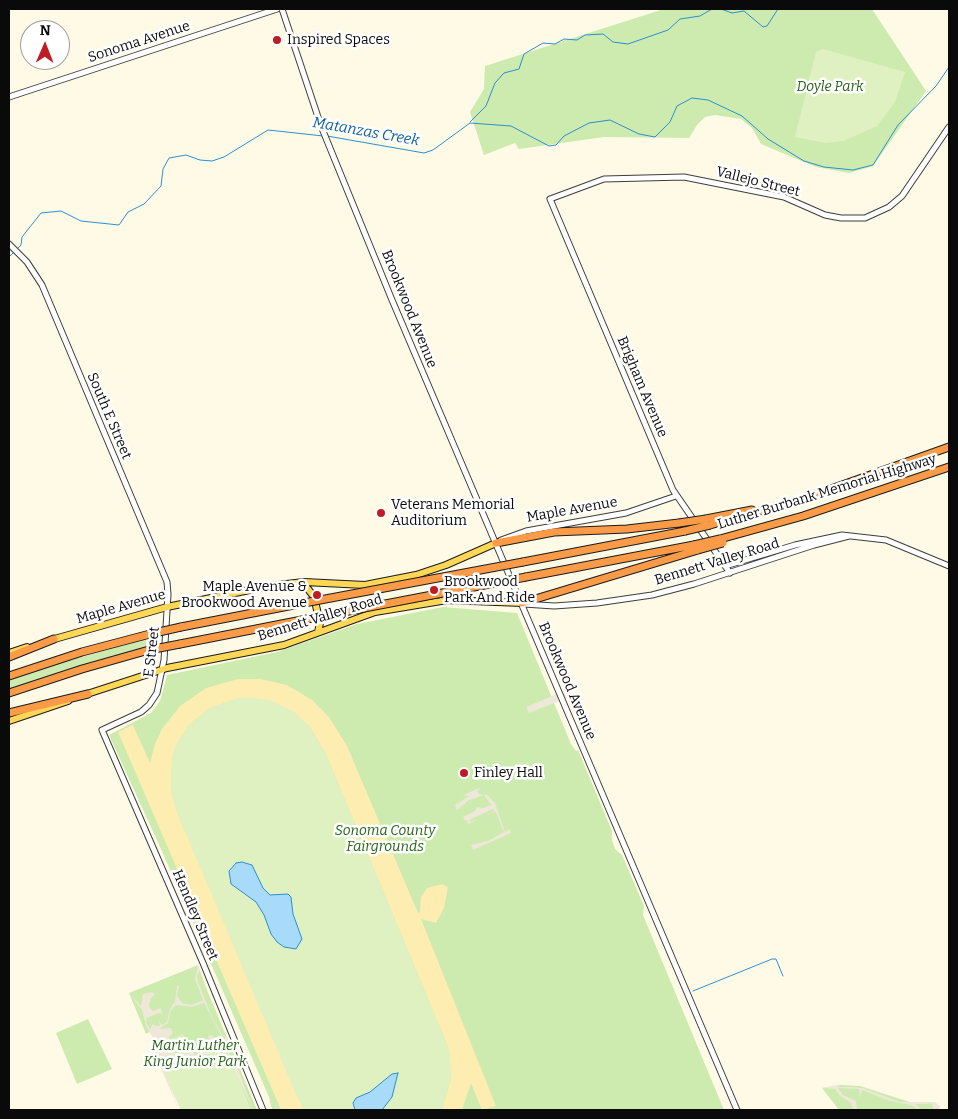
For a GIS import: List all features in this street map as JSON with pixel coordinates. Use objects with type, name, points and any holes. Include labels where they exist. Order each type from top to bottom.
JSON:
[{"type":"highway","name":"Luther Burbank Memorial Highway","points":[[9,676],[91,650],[181,627],[685,531],[708,522],[777,507],[949,448]]},
{"type":"highway","name":"Luther Burbank Memorial Highway","points":[[9,693],[82,669],[149,650],[306,619],[696,548],[949,467]]},
{"type":"highway","points":[[496,543],[554,532],[627,529],[679,523],[708,522]]},
{"type":"highway","points":[[522,603],[696,548]]},
{"type":"highway","points":[[9,657],[54,639]]},
{"type":"highway","points":[[9,714],[88,694]]},
{"type":"main road","name":"Maple Avenue","points":[[9,653],[167,606],[298,583],[361,585],[408,577],[438,568],[496,543]]},
{"type":"main road","points":[[298,583],[313,595],[320,622],[318,632]]},
{"type":"main road","name":"Bennett Valley Road","points":[[9,722],[163,670],[274,647],[362,615],[433,601],[522,603]]},
{"type":"street","name":"Sonoma Avenue","points":[[9,97],[277,9]]},
{"type":"street","name":"Brookwood Avenue","points":[[282,9],[327,141],[737,1110]]},
{"type":"street","name":"Vallejo Street","points":[[550,200],[604,179],[684,177],[784,198],[825,215],[841,218],[865,218],[889,208],[902,196],[949,127]]},
{"type":"street","name":"Brigham Avenue","points":[[550,200],[676,496],[730,573]]},
{"type":"street","name":"South E Street","points":[[9,244],[20,254],[42,285],[167,582],[167,606]]},
{"type":"street","name":"Maple Avenue","points":[[496,543],[526,531],[626,513],[676,496]]},
{"type":"street","name":"Bennett Valley Road","points":[[725,566],[803,543],[837,536],[886,540],[949,566]]},
{"type":"street","name":"Bennett Valley Road","points":[[522,603],[554,606],[631,599],[675,590],[814,545],[849,536]]},
{"type":"street","name":"E Street","points":[[102,730],[135,716],[150,705],[157,692],[163,670],[167,606]]},
{"type":"street","name":"Hendley Street","points":[[102,730],[200,954],[263,1110]]},
{"type":"green space","name":"Doyle Park","points":[[664,9],[872,9],[926,91],[873,166],[849,173],[816,167],[761,144],[752,128],[741,119],[715,115],[705,117],[697,125],[689,138],[604,137],[519,149],[515,143],[484,155],[470,112],[484,89],[485,66]]},
{"type":"green space","points":[[823,49],[905,72],[895,102],[877,126],[843,141],[826,143],[795,137],[816,52]]},
{"type":"green space","name":"Sonoma County Fairgrounds","points":[[443,607],[517,613],[571,744],[576,751],[578,750],[612,831],[615,849],[622,855],[644,906],[643,915],[724,1110],[272,1110],[269,1097],[109,735],[151,713],[160,701],[167,675],[277,652],[357,624]]},
{"type":"green space","points":[[146,639],[146,647],[9,689],[9,680],[67,661]]},
{"type":"green space","points":[[239,698],[272,701],[292,711],[309,726],[325,752],[449,1049],[451,1079],[442,1110],[304,1110],[297,1097],[176,810],[171,789],[172,758],[177,744],[189,725],[210,708]]},
{"type":"green space","name":"Martin Luther King Junior Park","points":[[198,965],[257,1110],[181,1110],[154,1048],[158,1046],[151,1031],[146,1034],[129,993]]},
{"type":"green space","points":[[88,1019],[112,1069],[77,1084],[56,1033]]},
{"type":"green space","points":[[183,1034],[190,1051],[172,1059],[165,1042]]},
{"type":"green space","points":[[224,1046],[251,1110],[181,1110],[164,1072]]},
{"type":"green space","points":[[841,1085],[860,1086],[916,1104],[934,1103],[938,1106],[938,1110],[839,1110],[822,1088]]},
{"type":"sand","points":[[238,679],[260,679],[287,685],[312,700],[329,717],[347,746],[418,913],[420,912],[421,897],[427,888],[442,884],[448,887],[444,908],[436,923],[421,919],[496,1106],[482,1110],[471,1083],[462,1110],[442,1110],[451,1079],[449,1049],[325,752],[309,726],[292,711],[266,700],[239,698],[210,708],[189,725],[177,744],[172,758],[171,789],[176,810],[304,1110],[281,1110],[118,732],[133,725],[150,763],[155,744],[162,729],[180,706],[206,688]]},
{"type":"shaded area","points":[[564,691],[567,698],[529,713],[526,707]]},
{"type":"shaded area","points":[[482,787],[477,791],[479,794],[487,795],[495,803],[505,832],[510,829],[511,833],[473,850],[471,845],[490,840],[504,832],[496,812],[485,816],[495,811],[493,809],[469,820],[470,822],[479,819],[468,824],[467,820],[465,821],[463,817],[475,811],[477,807],[483,808],[491,805],[484,795],[469,800],[457,810],[455,805],[469,796],[463,795]]},
{"type":"shaded area","points":[[198,965],[200,971],[197,975],[198,982],[212,1017],[224,1038],[227,1037],[230,1044],[226,1046],[227,1051],[238,1069],[253,1110],[224,1047],[165,1072],[179,1110],[152,1048],[157,1045],[146,1026],[142,1010],[129,993],[141,1006],[143,994],[152,992],[155,994],[151,998],[149,1006],[153,1011],[160,1008],[163,1014],[159,1013],[147,1018],[146,1022],[150,1029],[153,1024],[160,1026],[159,1021],[162,1025],[167,1022],[170,1009],[175,1001],[177,985],[179,986],[177,996],[182,1003],[192,1005],[203,1000],[195,979]],"holes":[[[204,1003],[223,1039],[217,1041],[212,1035],[208,1036],[211,1048],[195,1055],[184,1034],[190,1051],[172,1059],[165,1042],[170,1040],[169,1037],[173,1033],[171,1028],[159,1029],[168,1023],[171,1010],[176,1005],[192,1007]]]},
{"type":"shaded area","points":[[839,1085],[838,1087],[863,1088],[900,1102],[935,1102],[940,1106],[939,1110],[936,1108],[934,1110],[931,1103],[916,1104],[921,1110],[919,1110],[911,1105],[890,1101],[862,1090],[860,1098],[859,1089],[838,1088],[843,1095],[856,1101],[857,1110],[853,1110],[851,1103],[840,1096],[835,1089],[822,1088]]},
{"type":"water","points":[[242,862],[252,865],[263,888],[270,895],[288,894],[291,897],[293,914],[302,939],[296,949],[284,947],[277,942],[271,934],[264,915],[256,902],[231,884],[229,871],[236,863]]},
{"type":"water","points":[[398,1073],[392,1097],[382,1110],[355,1110],[353,1103],[356,1098],[370,1092],[392,1074]]},
{"type":"waterway","points":[[470,122],[486,106],[495,83],[504,73],[519,69],[524,54],[543,43],[555,44],[564,39],[577,40],[585,35],[603,34],[613,42],[628,44],[668,30],[680,19],[700,16],[712,9]]},
{"type":"waterway","points":[[721,9],[732,13],[744,11],[763,27],[767,26],[778,9]]},
{"type":"waterway","name":"Matanzas Creek","points":[[327,136],[424,153],[433,150],[470,123],[511,126],[549,146],[556,145],[564,136],[589,123],[610,120],[639,134],[655,137],[670,122],[677,106],[692,98],[708,100],[742,116],[768,139],[804,161],[824,167],[853,170],[873,165],[898,125],[936,86],[949,67]]},
{"type":"waterway","name":"Matanzas Creek","points":[[18,248],[21,245],[22,237],[41,213],[61,211],[81,221],[119,225],[128,212],[144,204],[161,186],[163,169],[169,158],[186,155],[200,160],[212,161],[224,157],[268,130],[323,136]]},
{"type":"waterway","name":"Matanzas Creek","points":[[9,257],[15,251]]},
{"type":"waterway","points":[[693,991],[772,959],[776,959],[783,976]]},
{"type":"place","name":"Inspired Spaces","points":[[277,40]]},
{"type":"place","name":"Veterans Memorial Auditorium","points":[[381,513]]},
{"type":"place","name":"Brookwood Park And Ride","points":[[434,590]]},
{"type":"place","name":"Maple Avenue & Brookwood Avenue","points":[[317,595]]},
{"type":"place","name":"Finley Hall","points":[[464,773]]}]
